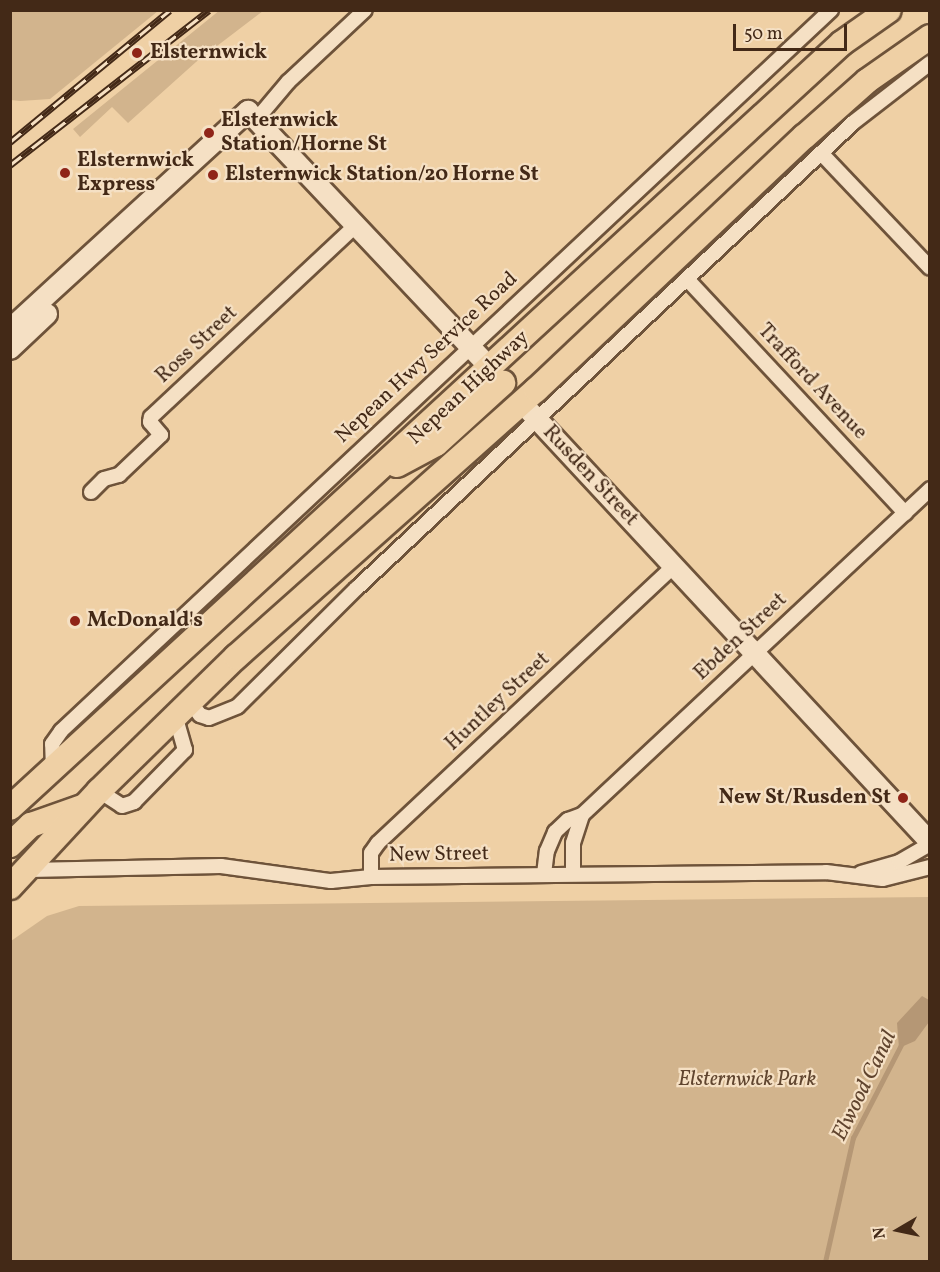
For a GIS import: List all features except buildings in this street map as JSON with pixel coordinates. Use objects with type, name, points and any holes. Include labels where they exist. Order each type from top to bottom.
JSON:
[{"type":"highway","name":"Nepean Highway","points":[[134,698],[378,473],[436,444],[496,375],[842,43],[890,10]]},
{"type":"highway","points":[[10,887],[29,870],[92,798],[280,617],[522,403],[812,130],[867,81],[930,37]]},
{"type":"highway","name":"Rusden Street","points":[[496,375],[522,403]]},
{"type":"highway","points":[[10,808],[134,698]]},
{"type":"highway","points":[[10,845],[32,825],[92,798]]},
{"type":"street","points":[[10,349],[36,316],[365,10]]},
{"type":"street","name":"Nepean Hwy Service Road","points":[[53,770],[54,738],[831,10]]},
{"type":"street","points":[[92,798],[122,806],[134,802],[185,750],[183,711],[209,718],[238,706],[357,588],[539,421],[821,153],[879,100],[930,63]]},
{"type":"street","name":"Rusden Street","points":[[252,116],[496,375]]},
{"type":"street","points":[[821,153],[930,268]]},
{"type":"street","name":"Ross Street","points":[[91,492],[106,478],[119,475],[161,435],[150,422],[151,417],[355,226]]},
{"type":"street","name":"Trafford Avenue","points":[[687,279],[905,513]]},
{"type":"street","points":[[10,329],[36,316]]},
{"type":"street","name":"Rusden Street","points":[[522,403],[930,843]]},
{"type":"street","name":"Ebden Street","points":[[544,874],[555,831],[568,820],[582,815],[930,489]]},
{"type":"street","name":"Huntley Street","points":[[371,877],[371,853],[378,843],[673,567]]},
{"type":"street","points":[[111,685],[134,698]]},
{"type":"street","name":"Ebden Street","points":[[573,874],[573,843],[582,815]]},
{"type":"street","name":"New Street","points":[[850,875],[899,862],[930,843]]},
{"type":"street","name":"New Street","points":[[29,870],[206,865],[318,880],[544,874],[850,875],[896,878],[930,867]]},
{"type":"green space","points":[[220,10],[263,11],[196,62],[128,123],[112,107],[80,137],[73,129]]},
{"type":"green space","points":[[10,11],[158,11],[50,99],[20,101],[11,100]]},
{"type":"green space","name":"Elsternwick Park","points":[[929,897],[929,1261],[11,1262],[11,941],[47,916],[79,906]]},
{"type":"shaded area","points":[[922,996],[929,1000],[929,1022],[915,1041],[899,1048],[897,1023]]},
{"type":"waterway","name":"Elwood Canal","points":[[825,1262],[853,1138],[901,1045]]},
{"type":"railway","points":[[10,142],[170,10]]},
{"type":"railway","points":[[10,165],[209,10]]},
{"type":"place","name":"Elsternwick","points":[[137,53]]},
{"type":"place","name":"Elsternwick Station/Horne St","points":[[209,133]]},
{"type":"place","name":"Elsternwick Express","points":[[65,173]]},
{"type":"place","name":"Elsternwick Station/20 Horne St","points":[[213,175]]},
{"type":"place","name":"McDonald's","points":[[75,621]]},
{"type":"place","name":"New St/Rusden St","points":[[903,798]]}]
